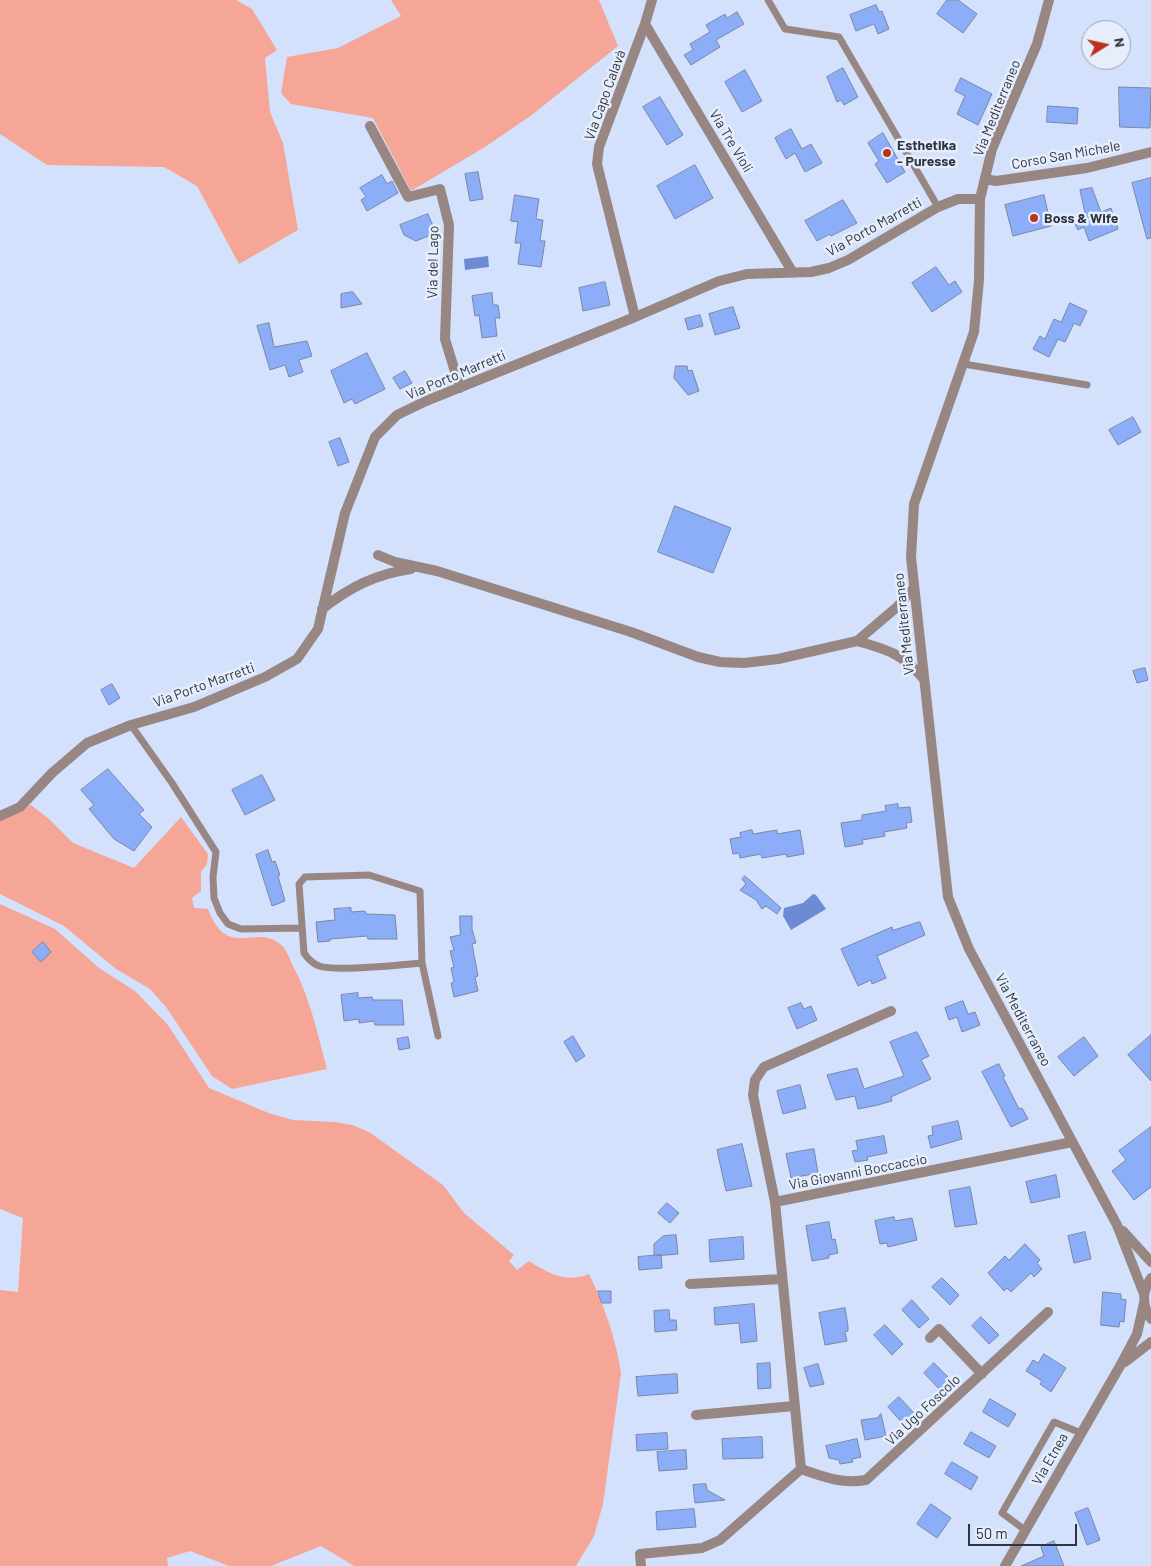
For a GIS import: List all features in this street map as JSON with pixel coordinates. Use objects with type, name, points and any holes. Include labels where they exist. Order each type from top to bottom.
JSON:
[{"type":"street","name":"Via Capo Calavà","points":[[635,317],[597,164],[599,147],[645,24],[652,0]]},
{"type":"street","name":"Via Mediterraneo","points":[[1049,0],[1038,44],[992,149],[980,199],[977,309],[974,332],[914,504],[911,557],[948,897],[969,949],[1117,1224]]},
{"type":"street","name":"Via Tre Violi","points":[[645,24],[793,272]]},
{"type":"street","name":"Via del Lago","points":[[370,126],[408,197],[440,188],[449,225],[446,339],[460,388]]},
{"type":"street","name":"Corso San Michele","points":[[985,179],[996,181],[1087,168],[1151,152]]},
{"type":"street","name":"Via Porto Marretti","points":[[0,816],[20,807],[52,773],[87,743],[131,725],[194,706],[265,677],[297,659],[318,629],[345,513],[375,437],[397,415],[426,400],[635,317],[718,280],[746,274],[811,272],[848,260],[938,207],[958,198],[980,199]]},
{"type":"street","points":[[378,555],[417,568],[437,571],[631,632],[698,657],[720,662],[744,663],[778,659],[857,641],[897,607],[914,588]]},
{"type":"street","points":[[322,609],[351,588],[371,578],[417,568]]},
{"type":"street","points":[[857,641],[884,649],[910,662],[923,678]]},
{"type":"street","name":"Via Giovanni Boccaccio","points":[[891,1011],[764,1067],[755,1080],[754,1095],[775,1202],[1072,1142]]},
{"type":"street","points":[[641,1566],[640,1554],[702,1548],[720,1540],[801,1469],[775,1202]]},
{"type":"street","points":[[1117,1224],[1151,1262]]},
{"type":"street","points":[[1117,1224],[1151,1318]]},
{"type":"street","name":"Via Etnea","points":[[1005,1566],[1137,1334],[1144,1299],[1151,1278]]},
{"type":"street","points":[[690,1284],[782,1279]]},
{"type":"street","name":"Via Ugo Foscolo","points":[[801,1469],[836,1481],[850,1483],[866,1480],[1048,1312]]},
{"type":"street","points":[[930,1338],[939,1329],[982,1374]]},
{"type":"street","points":[[1120,1366],[1151,1342]]},
{"type":"street","points":[[696,1415],[794,1406]]},
{"type":"lane","points":[[768,0],[785,29],[839,37],[938,207]]},
{"type":"lane","points":[[964,364],[1087,385]]},
{"type":"lane","points":[[131,725],[172,783],[216,852],[212,877],[214,898],[220,913],[228,924],[241,929],[301,928]]},
{"type":"lane","points":[[422,963],[336,968],[320,966],[309,960],[304,954],[299,884],[306,877],[369,875],[420,891],[422,963],[438,1036]]},
{"type":"lane","points":[[1025,1530],[1002,1513],[1054,1422],[1081,1433]]},
{"type":"shaded area","points":[[0,0],[236,0],[252,9],[277,50],[265,58],[270,112],[283,143],[298,230],[239,264],[197,186],[164,167],[47,165],[0,134]]},
{"type":"shaded area","points":[[391,0],[599,0],[618,46],[533,114],[485,147],[411,191],[373,118],[291,104],[281,93],[287,57],[338,48],[401,16]]},
{"type":"shaded area","points":[[31,805],[49,819],[73,843],[134,868],[181,817],[208,854],[207,864],[201,872],[201,891],[192,898],[194,908],[208,909],[216,925],[224,933],[233,937],[271,939],[284,948],[308,1002],[327,1069],[232,1089],[212,1076],[166,1007],[150,989],[116,969],[64,926],[0,894],[0,820]]},
{"type":"shaded area","points":[[0,904],[55,929],[99,968],[135,991],[168,1025],[209,1088],[271,1114],[293,1120],[335,1122],[352,1125],[369,1132],[443,1185],[464,1213],[514,1255],[509,1261],[517,1270],[529,1261],[558,1276],[573,1278],[589,1274],[609,1322],[621,1373],[603,1504],[594,1536],[576,1566],[354,1566],[321,1546],[271,1566],[229,1566],[190,1551],[167,1558],[168,1566],[0,1566],[0,1290],[18,1292],[23,1218],[0,1209]]},
{"type":"water","points":[[488,256],[489,267],[465,270],[464,259]]},
{"type":"water","points":[[813,894],[816,895],[826,909],[791,930],[783,916],[784,908],[803,903]]},
{"type":"building","points":[[947,0],[958,0],[977,14],[963,33],[937,14]]},
{"type":"building","points":[[876,5],[879,12],[882,11],[889,29],[878,34],[874,24],[856,31],[850,15]]},
{"type":"building","points":[[737,12],[744,24],[716,40],[720,47],[691,65],[684,55],[693,50],[690,44],[710,32],[706,25],[725,14],[727,18]]},
{"type":"building","points":[[843,68],[858,97],[844,105],[841,100],[837,102],[827,77]]},
{"type":"building","points":[[745,70],[762,101],[742,112],[725,82]]},
{"type":"building","points":[[961,78],[992,94],[978,125],[957,114],[965,96],[955,91]]},
{"type":"building","points":[[1119,87],[1151,88],[1150,128],[1120,127]]},
{"type":"building","points":[[660,97],[683,135],[667,145],[643,107]]},
{"type":"building","points":[[1048,106],[1078,108],[1077,124],[1047,122]]},
{"type":"building","points":[[791,129],[802,149],[811,144],[822,163],[805,172],[795,153],[786,159],[775,138]]},
{"type":"building","points":[[883,133],[905,172],[887,183],[875,164],[879,161],[868,143]]},
{"type":"building","points":[[695,165],[713,198],[675,219],[657,186]]},
{"type":"building","points":[[478,172],[483,199],[470,201],[465,174]]},
{"type":"building","points":[[382,175],[387,184],[392,181],[398,193],[367,211],[361,200],[366,197],[360,188]]},
{"type":"building","points":[[1151,178],[1151,238],[1147,239],[1132,183]]},
{"type":"building","points":[[1092,188],[1101,212],[1111,208],[1118,229],[1089,241],[1084,227],[1078,230],[1072,219],[1085,213],[1080,190]]},
{"type":"building","points":[[515,195],[539,199],[536,219],[543,220],[540,241],[545,241],[541,267],[518,264],[521,243],[515,243],[518,222],[511,221]]},
{"type":"building","points":[[1044,195],[1051,226],[1013,236],[1005,205]]},
{"type":"building","points":[[843,200],[857,223],[817,241],[805,221]]},
{"type":"building","points":[[428,214],[436,233],[416,241],[404,235],[400,225]]},
{"type":"building","points":[[936,267],[949,285],[955,281],[962,292],[932,312],[912,283]]},
{"type":"building","points":[[605,282],[610,305],[583,311],[579,288]]},
{"type":"building","points":[[353,292],[362,304],[341,308],[341,294]]},
{"type":"building","points":[[492,293],[493,305],[498,305],[500,318],[495,318],[497,336],[482,338],[479,315],[475,316],[472,296]]},
{"type":"building","points":[[1070,303],[1087,311],[1080,326],[1074,323],[1065,342],[1058,339],[1049,357],[1033,349],[1040,336],[1045,339],[1054,319],[1061,322]]},
{"type":"building","points":[[733,307],[740,328],[715,335],[709,314]]},
{"type":"building","points":[[700,315],[703,326],[688,330],[685,319]]},
{"type":"building","points":[[269,323],[274,347],[307,341],[312,356],[299,360],[303,372],[289,377],[285,365],[270,370],[257,326]]},
{"type":"building","points":[[367,353],[385,389],[355,404],[352,399],[344,403],[331,371]]},
{"type":"building","points":[[676,366],[687,366],[688,371],[692,370],[699,391],[688,395],[674,378]]},
{"type":"building","points":[[405,371],[412,383],[400,389],[393,378]]},
{"type":"building","points":[[1133,417],[1141,432],[1118,445],[1109,430]]},
{"type":"building","points":[[340,438],[349,462],[338,466],[329,442]]},
{"type":"building","points":[[675,506],[731,528],[713,573],[658,552]]},
{"type":"building","points":[[1145,668],[1148,680],[1137,683],[1133,671]]},
{"type":"building","points":[[112,684],[120,698],[109,705],[101,690]]},
{"type":"building","points":[[108,769],[144,810],[139,814],[152,827],[134,851],[114,839],[89,809],[94,805],[81,790]]},
{"type":"building","points":[[262,775],[275,800],[245,815],[232,790]]},
{"type":"building","points":[[898,804],[898,808],[910,807],[912,822],[906,823],[907,828],[884,832],[885,836],[862,840],[863,844],[845,847],[841,823],[862,820],[862,815],[886,811],[885,806]]},
{"type":"building","points":[[752,830],[753,834],[777,830],[777,834],[800,830],[804,854],[787,857],[786,854],[762,858],[761,854],[740,858],[739,853],[733,854],[730,839],[741,837],[740,833]]},
{"type":"building","points":[[268,850],[272,862],[275,861],[280,875],[278,876],[285,901],[272,906],[256,855]]},
{"type":"building","points":[[745,876],[781,908],[777,914],[766,906],[762,909],[756,900],[740,890],[746,884],[742,879]]},
{"type":"building","points":[[351,908],[351,912],[365,911],[366,914],[395,915],[397,939],[368,939],[367,936],[330,939],[330,941],[318,942],[316,922],[335,920],[334,909]]},
{"type":"building","points":[[460,916],[472,916],[472,929],[476,943],[472,944],[478,976],[475,977],[478,991],[454,997],[451,983],[454,982],[451,968],[454,967],[450,951],[454,950],[450,937],[460,935]]},
{"type":"building","points":[[920,922],[925,935],[877,956],[886,978],[872,984],[871,980],[858,986],[841,949],[892,927],[893,930]]},
{"type":"building","points":[[43,942],[51,952],[41,962],[32,952]]},
{"type":"building","points":[[358,993],[358,998],[372,997],[373,1000],[402,1000],[404,1025],[375,1025],[374,1021],[359,1023],[359,1019],[344,1021],[341,995]]},
{"type":"building","points":[[963,1001],[968,1014],[975,1012],[980,1025],[962,1032],[957,1017],[949,1020],[945,1008]]},
{"type":"building","points":[[801,1003],[804,1009],[811,1006],[817,1020],[797,1029],[788,1008]]},
{"type":"building","points":[[917,1032],[929,1056],[921,1060],[931,1079],[891,1097],[892,1101],[878,1105],[858,1109],[855,1096],[836,1100],[827,1075],[857,1068],[864,1089],[904,1076],[890,1042]]},
{"type":"building","points":[[1151,1035],[1151,1081],[1128,1055]]},
{"type":"building","points":[[573,1036],[585,1056],[576,1062],[564,1042]]},
{"type":"building","points":[[408,1037],[410,1048],[399,1050],[397,1039]]},
{"type":"building","points":[[1084,1037],[1098,1056],[1074,1076],[1058,1057]]},
{"type":"building","points":[[999,1064],[1005,1076],[1003,1077],[1019,1109],[1022,1108],[1028,1119],[1011,1127],[982,1072]]},
{"type":"building","points":[[800,1085],[806,1108],[783,1114],[777,1091]]},
{"type":"building","points":[[958,1121],[962,1139],[931,1148],[928,1136],[933,1135],[932,1127]]},
{"type":"building","points":[[1151,1127],[1151,1187],[1134,1200],[1112,1171],[1126,1160],[1119,1151]]},
{"type":"building","points":[[884,1136],[887,1153],[867,1157],[868,1160],[855,1162],[852,1151],[858,1150],[856,1141]]},
{"type":"building","points":[[742,1144],[752,1186],[726,1191],[717,1150]]},
{"type":"building","points":[[814,1149],[818,1173],[791,1178],[786,1154]]},
{"type":"building","points":[[1056,1175],[1060,1197],[1031,1203],[1026,1182]]},
{"type":"building","points":[[970,1187],[977,1224],[955,1227],[949,1191]]},
{"type":"building","points":[[667,1203],[679,1213],[670,1223],[658,1213]]},
{"type":"building","points":[[894,1217],[895,1221],[912,1218],[917,1240],[888,1247],[887,1243],[880,1244],[875,1221]]},
{"type":"building","points":[[829,1222],[832,1240],[835,1239],[838,1253],[829,1255],[829,1258],[812,1261],[806,1226]]},
{"type":"building","points":[[1085,1232],[1091,1259],[1074,1263],[1068,1236]]},
{"type":"building","points":[[676,1235],[678,1254],[654,1256],[654,1244],[663,1236]]},
{"type":"building","points":[[743,1237],[744,1259],[710,1262],[709,1240]]},
{"type":"building","points":[[1025,1244],[1040,1260],[1037,1263],[1042,1269],[1034,1277],[1031,1273],[1011,1292],[1007,1288],[1004,1291],[988,1273],[1005,1256],[1009,1260]]},
{"type":"building","points":[[661,1255],[662,1268],[639,1270],[638,1257]]},
{"type":"building","points":[[942,1278],[959,1295],[950,1305],[932,1287]]},
{"type":"building","points":[[598,1291],[611,1291],[611,1303],[602,1303]]},
{"type":"building","points":[[1103,1292],[1121,1294],[1121,1299],[1126,1300],[1124,1322],[1120,1321],[1119,1327],[1101,1325]]},
{"type":"building","points":[[912,1300],[929,1319],[919,1328],[902,1310]]},
{"type":"building","points":[[754,1304],[757,1341],[741,1343],[739,1323],[715,1325],[714,1308]]},
{"type":"building","points":[[845,1308],[848,1326],[848,1331],[845,1332],[847,1341],[825,1345],[819,1313]]},
{"type":"building","points":[[669,1310],[670,1320],[676,1320],[677,1330],[655,1332],[654,1311]]},
{"type":"building","points":[[981,1317],[999,1335],[989,1344],[972,1326]]},
{"type":"building","points":[[885,1325],[903,1344],[892,1355],[874,1335]]},
{"type":"building","points":[[1044,1354],[1066,1368],[1051,1392],[1040,1384],[1042,1381],[1026,1371],[1033,1360],[1038,1363]]},
{"type":"building","points":[[770,1363],[771,1388],[758,1389],[757,1364]]},
{"type":"building","points":[[934,1363],[951,1380],[941,1391],[924,1373]]},
{"type":"building","points":[[818,1364],[824,1384],[810,1387],[804,1368]]},
{"type":"building","points":[[677,1374],[678,1393],[638,1396],[636,1377]]},
{"type":"building","points":[[899,1397],[915,1414],[904,1425],[888,1407]]},
{"type":"building","points":[[990,1399],[1016,1414],[1008,1427],[983,1412]]},
{"type":"building","points":[[881,1414],[886,1436],[865,1440],[861,1420],[877,1418]]},
{"type":"building","points":[[971,1432],[996,1446],[989,1458],[964,1444]]},
{"type":"building","points":[[667,1433],[668,1449],[637,1451],[636,1435]]},
{"type":"building","points":[[762,1437],[763,1458],[723,1459],[722,1439]]},
{"type":"building","points":[[857,1439],[861,1457],[852,1459],[853,1462],[840,1464],[839,1460],[829,1458],[826,1446]]},
{"type":"building","points":[[686,1450],[687,1469],[659,1471],[657,1452]]},
{"type":"building","points":[[952,1462],[978,1477],[971,1490],[945,1474]]},
{"type":"building","points":[[706,1484],[707,1490],[725,1500],[695,1503],[693,1485]]},
{"type":"building","points":[[931,1504],[951,1518],[937,1538],[917,1524]]},
{"type":"building","points":[[1088,1508],[1100,1540],[1087,1545],[1075,1513]]},
{"type":"building","points":[[694,1509],[696,1527],[657,1530],[656,1512]]},
{"type":"building","points":[[1054,1541],[1064,1566],[1021,1566],[1044,1556],[1041,1547]]},
{"type":"place","name":"Esthetika - Puresse","points":[[887,153]]},
{"type":"place","name":"Boss & Wife","points":[[1034,218]]}]
